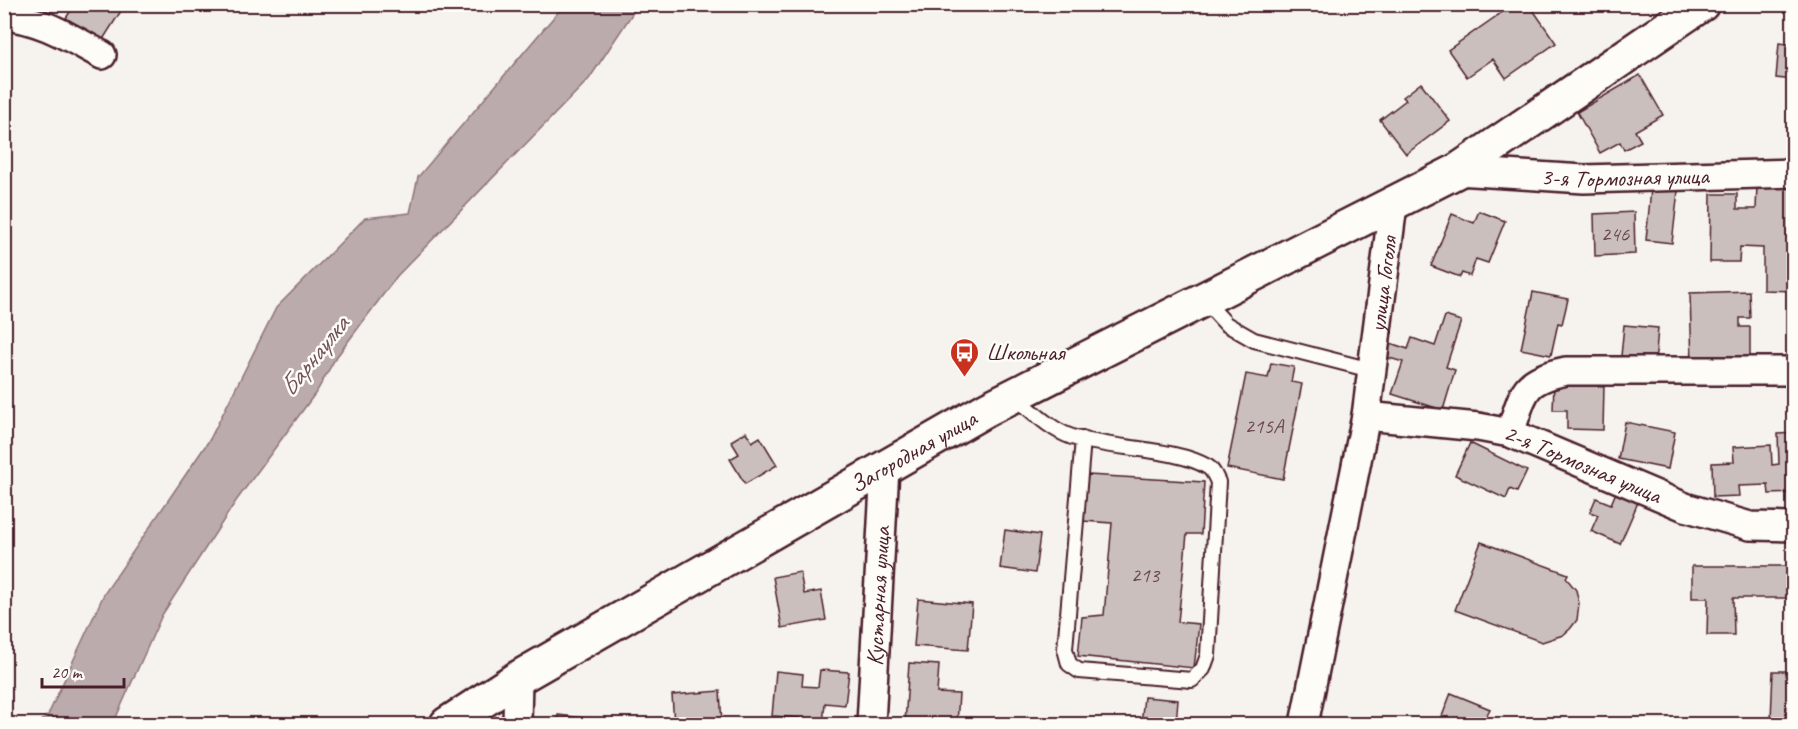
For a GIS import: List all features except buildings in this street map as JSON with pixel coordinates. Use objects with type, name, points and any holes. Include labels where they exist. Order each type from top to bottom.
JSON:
[{"type":"main road","name":"улица Гоголя","points":[[1393,205],[1456,171],[1702,4]]},
{"type":"main road","name":"Загородная улица","points":[[447,724],[518,678],[1014,395],[1203,298],[1393,205]]},
{"type":"street","points":[[4,16],[24,18],[51,27],[102,55]]},
{"type":"street","name":"3-я Тормозная улица","points":[[1456,171],[1584,179],[1794,173]]},
{"type":"street","name":"улица Гоголя","points":[[1304,724],[1366,416],[1393,205]]},
{"type":"street","points":[[1510,433],[1528,387],[1542,376],[1566,371],[1794,371]]},
{"type":"street","name":"2-я Тормозная улица","points":[[1366,416],[1478,427],[1510,433],[1685,507],[1750,526],[1794,526]]},
{"type":"street","name":"Кустарная улица","points":[[871,724],[885,468]]},
{"type":"street","points":[[517,724],[518,678]]},
{"type":"lane","points":[[1203,298],[1226,324],[1254,340],[1371,370]]},
{"type":"lane","points":[[1014,395],[1047,423],[1070,436],[1191,459],[1210,468],[1218,482],[1208,655],[1203,669],[1192,680],[1079,671],[1069,664],[1065,649],[1083,439]]},
{"type":"water","name":"Барнаулка","points":[[564,5],[638,5],[589,79],[397,276],[335,359],[317,391],[236,501],[162,615],[113,724],[38,724],[48,715],[104,594],[210,439],[276,308],[365,218],[410,213],[418,177]]},
{"type":"place","name":"Школьная","points":[[965,378]]}]
